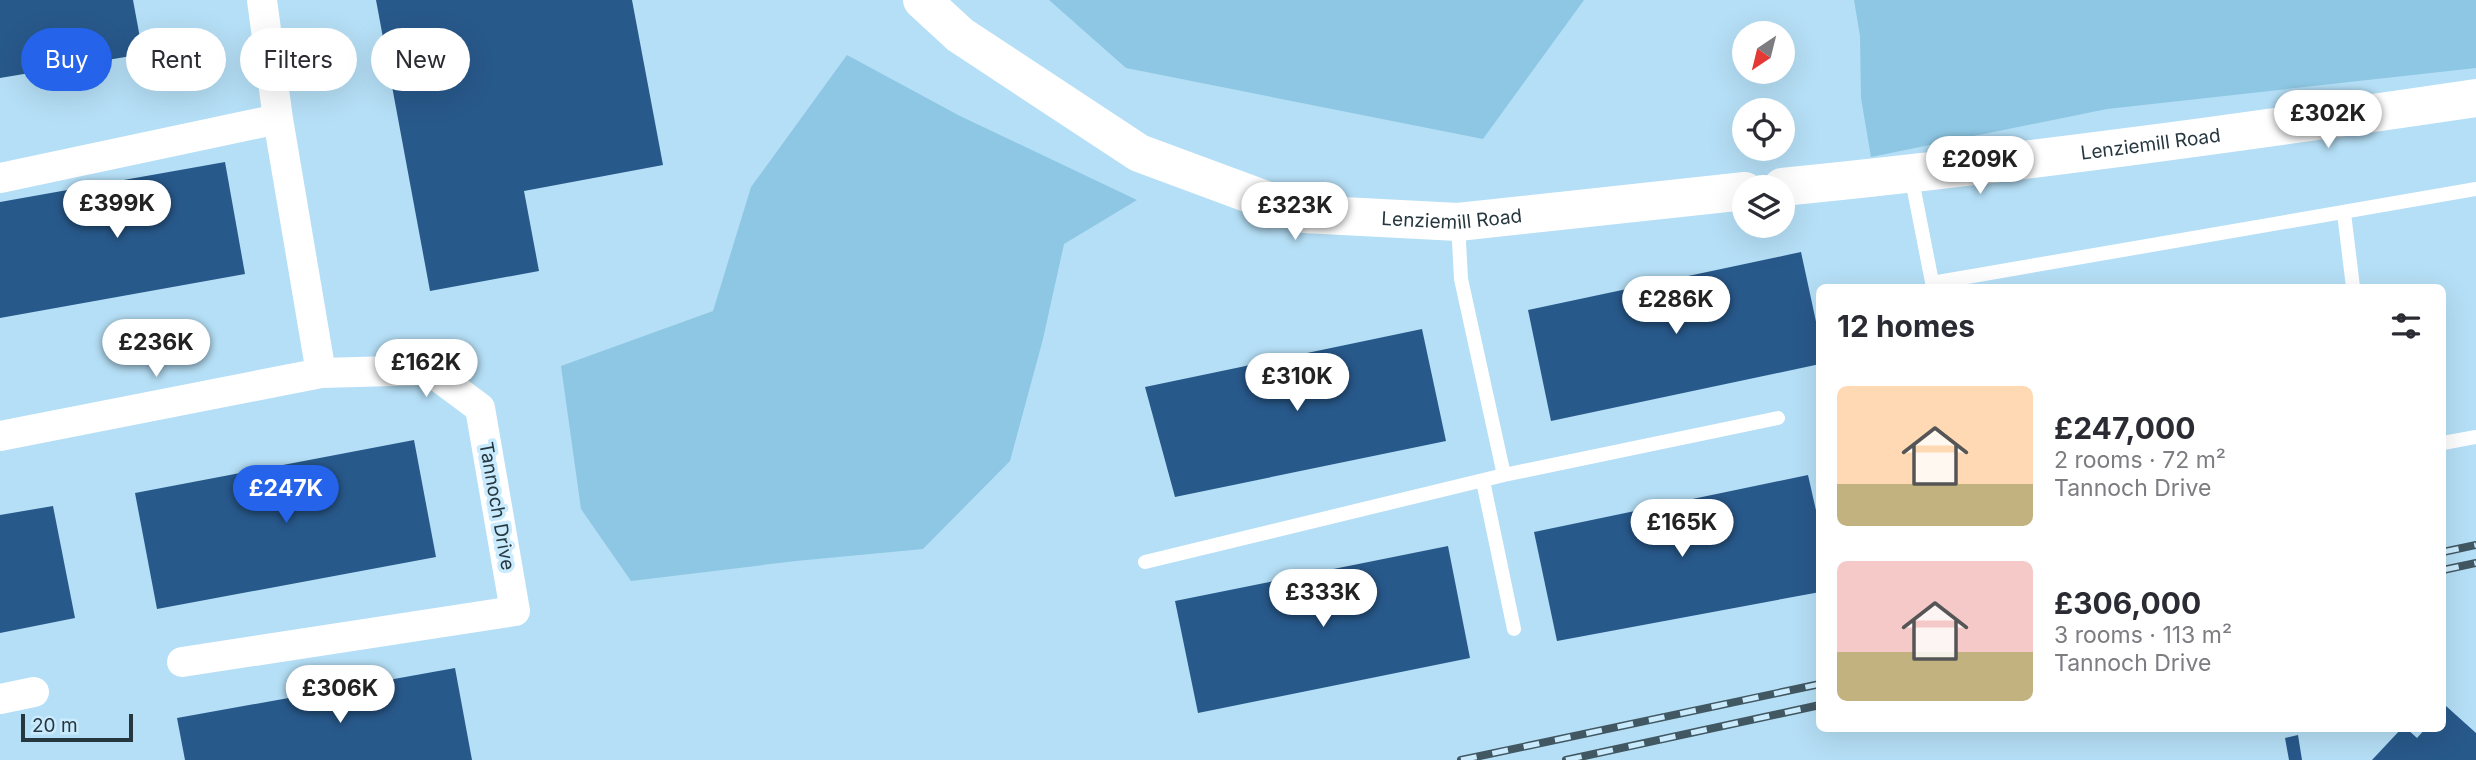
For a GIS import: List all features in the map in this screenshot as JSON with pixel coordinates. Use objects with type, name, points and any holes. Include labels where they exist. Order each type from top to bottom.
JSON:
[{"type":"main road","name":"Lenziemill Road","points":[[922,0],[960,36],[1139,153],[1304,214],[1458,222],[1732,192]]},
{"type":"main road","name":"Lenziemill Road","points":[[1795,186],[1911,175],[2171,142],[2476,98]]},
{"type":"street","points":[[0,436],[321,373],[278,119],[262,0]]},
{"type":"street","points":[[0,178],[278,119]]},
{"type":"street","name":"Tannoch Drive","points":[[182,662],[515,611],[480,408],[429,370],[321,373]]},
{"type":"street","points":[[0,699],[34,692]]},
{"type":"lane","points":[[1911,175],[1932,284]]},
{"type":"lane","points":[[1938,284],[2476,189]]},
{"type":"lane","points":[[2344,213],[2353,284]]},
{"type":"lane","points":[[1458,222],[1461,279],[1504,475]]},
{"type":"lane","points":[[1145,562],[1504,475],[1778,418]]},
{"type":"lane","points":[[2446,442],[2476,437]]},
{"type":"lane","points":[[1483,481],[1514,629]]},
{"type":"shaded area","points":[[1049,0],[1584,0],[1483,139],[1126,68]]},
{"type":"shaded area","points":[[1854,0],[2476,0],[2476,68],[2107,109],[1871,157],[1861,98],[1860,36]]},
{"type":"shaded area","points":[[847,55],[960,116],[1137,200],[1064,244],[1043,339],[1010,461],[923,549],[631,581],[581,509],[561,366],[713,311],[751,187]]},
{"type":"building","points":[[0,0],[133,0],[138,28],[126,28],[126,57],[112,59],[112,28],[21,28],[21,74],[0,78]]},
{"type":"building","points":[[376,0],[632,0],[663,165],[524,191],[539,271],[430,291],[393,91],[470,91],[470,28],[381,28]]},
{"type":"building","points":[[225,162],[245,274],[0,318],[0,202]]},
{"type":"building","points":[[1801,252],[1816,321],[1816,365],[1551,421],[1528,310]]},
{"type":"building","points":[[1422,329],[1446,441],[1175,497],[1145,387]]},
{"type":"building","points":[[414,440],[436,557],[157,609],[135,493]]},
{"type":"building","points":[[1808,475],[1816,510],[1816,593],[1557,641],[1534,532]]},
{"type":"building","points":[[53,506],[75,618],[0,633],[0,515]]},
{"type":"building","points":[[1448,546],[1470,658],[1198,713],[1175,601]]},
{"type":"building","points":[[455,668],[472,760],[185,760],[177,718]]},
{"type":"building","points":[[2446,706],[2476,733],[2476,760],[2372,760],[2398,732],[2410,732],[2417,738],[2422,732],[2446,732]]},
{"type":"building","points":[[2298,735],[2302,760],[2289,760],[2285,738]]},
{"type":"railway","points":[[2446,551],[2476,545]]},
{"type":"railway","points":[[2446,569],[2476,563]]},
{"type":"railway","points":[[1461,760],[1816,685]]},
{"type":"railway","points":[[1566,760],[1816,706]]}]
